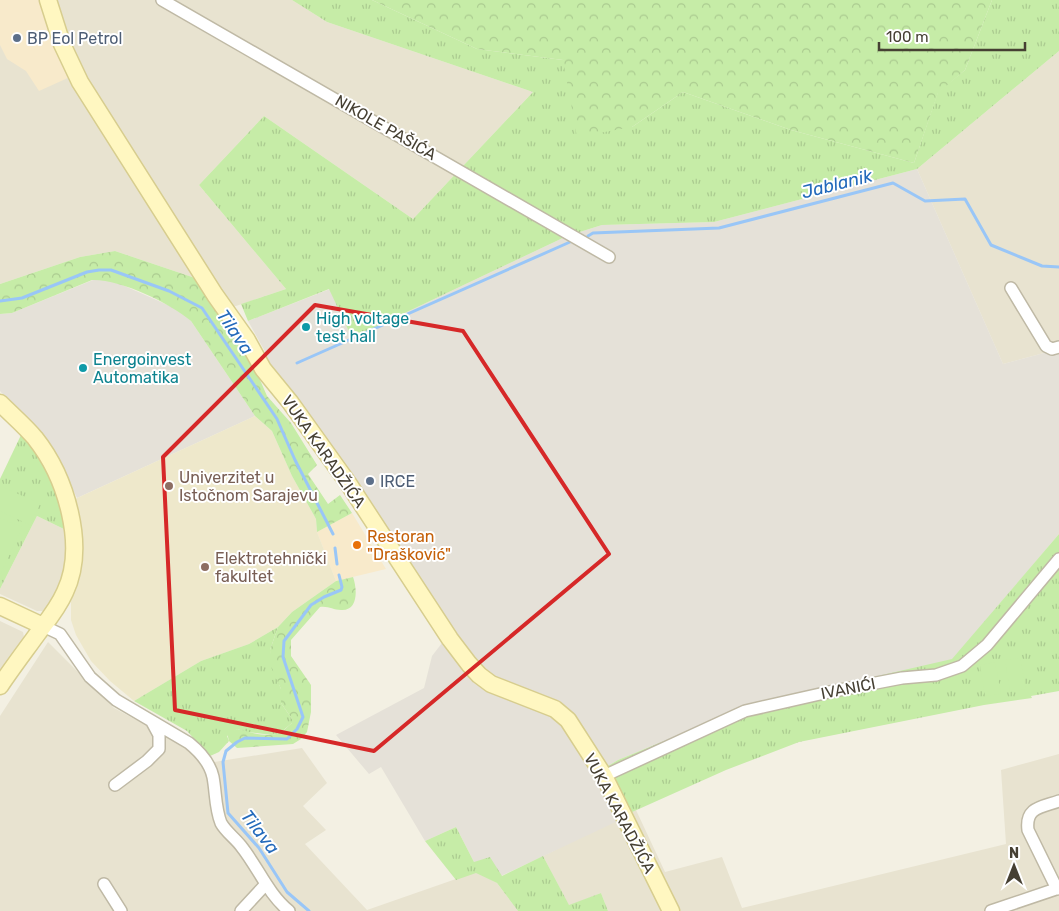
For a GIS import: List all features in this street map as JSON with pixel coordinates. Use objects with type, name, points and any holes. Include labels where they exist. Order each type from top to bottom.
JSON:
[{"type":"street","name":"VUKA KARADŽIĆA","points":[[48,0],[62,44],[80,82],[263,368],[290,402],[348,483],[450,639],[474,670],[491,684],[549,706],[560,712],[568,720],[604,776],[671,911]]},
{"type":"street","name":"NIKOLE PAŠIĆA","points":[[162,0],[610,257]]},
{"type":"street","points":[[1011,288],[1046,346],[1052,349],[1059,347]]},
{"type":"street","points":[[0,403],[35,438],[49,459],[65,496],[72,520],[75,552],[70,580],[55,610],[0,686]]},
{"type":"street","name":"IVANIĆI","points":[[604,776],[745,711],[838,690],[902,678],[936,675],[962,666],[987,645],[1059,559]]},
{"type":"street","points":[[0,606],[60,634],[78,662],[106,692],[128,708],[189,743],[199,752],[206,761],[213,776],[215,802],[222,823],[248,855],[266,884],[289,911]]},
{"type":"street","points":[[115,784],[147,761],[159,749],[159,735],[152,722]]},
{"type":"street","points":[[991,911],[1058,888],[1028,830],[1027,820],[1037,808],[1059,801]]},
{"type":"street","points":[[104,884],[121,911]]},
{"type":"street","points":[[241,911],[266,884]]},
{"type":"highlighted area","points":[[315,305],[463,331],[609,554],[374,751],[175,710],[163,457]]},
{"type":"shaded area","points":[[0,0],[292,0],[327,22],[533,92],[413,219],[264,116],[199,185],[286,289],[221,311],[195,278],[115,251],[80,257],[0,284]]},
{"type":"shaded area","points":[[0,0],[44,0],[70,77],[39,91],[26,71],[7,59],[0,45]]},
{"type":"shaded area","points":[[1059,51],[1059,349],[1003,364],[917,169]]},
{"type":"shaded area","points":[[917,169],[1003,364],[1059,349],[1059,534],[952,660],[751,705],[618,760],[598,772],[622,819],[501,876],[474,862],[456,827],[425,841],[381,767],[369,774],[336,735],[424,688],[432,656],[452,630],[263,369],[267,355],[248,321],[330,289],[352,338],[567,236],[602,225],[714,222]]},
{"type":"shaded area","points":[[93,280],[118,283],[179,310],[191,321],[255,416],[77,498],[55,453],[0,391],[0,314],[12,313]]},
{"type":"shaded area","name":"Elektrotehnički fakultet","points":[[255,416],[272,431],[292,476],[316,519],[317,532],[336,581],[292,612],[278,627],[249,644],[201,661],[134,701],[110,681],[91,661],[76,635],[71,620],[71,601],[79,578],[82,555],[81,527],[75,499]]},
{"type":"shaded area","points":[[352,513],[386,569],[336,581],[317,532]]},
{"type":"shaded area","points":[[37,516],[66,530],[68,557],[63,584],[43,611],[37,611],[0,594],[0,589]]},
{"type":"shaded area","points":[[0,621],[23,632],[24,637],[0,674]]},
{"type":"shaded area","points":[[48,642],[114,708],[183,745],[202,764],[302,748],[327,783],[303,806],[326,830],[305,844],[367,910],[476,872],[497,883],[518,911],[0,911],[0,716]]},
{"type":"shaded area","points":[[1059,754],[1059,911],[608,911],[601,893],[569,906],[543,856],[636,810],[665,872],[722,857],[742,908],[1006,844],[1001,770]]},
{"type":"green space","points":[[292,0],[372,0],[477,49],[563,60],[632,127],[683,92],[791,130],[914,163],[938,92],[965,70],[992,0],[1059,0],[1059,51],[917,169],[714,222],[602,225],[567,236],[352,338],[329,289],[248,321],[241,304],[286,289],[199,185],[264,116],[413,219],[533,92],[327,22]]},
{"type":"green space","points":[[372,0],[992,0],[965,70],[938,93],[914,163],[791,130],[683,92],[632,127],[577,137],[563,60],[477,49]]},
{"type":"green space","points":[[115,251],[195,278],[247,350],[267,396],[291,423],[317,465],[308,474],[328,504],[340,495],[352,513],[317,532],[316,519],[292,476],[272,431],[255,416],[191,321],[171,307],[144,293],[116,283],[92,280],[12,313],[0,314],[0,284],[80,257]]},
{"type":"green space","points":[[21,435],[41,460],[50,476],[66,530],[37,516],[0,589],[0,479]]},
{"type":"green space","points":[[3,487],[40,504],[30,525],[0,511],[0,493]]},
{"type":"green space","points":[[0,518],[22,527],[0,575]]},
{"type":"green space","points":[[1059,534],[1059,691],[1031,696],[1032,698],[984,705],[799,742],[726,770],[621,817],[598,772],[618,760],[751,705],[952,659]]},
{"type":"green space","points":[[353,577],[356,593],[351,607],[341,610],[320,607],[291,640],[291,656],[311,685],[311,712],[307,732],[293,744],[237,748],[229,741],[227,733],[237,729],[269,735],[283,731],[292,723],[292,719],[281,703],[281,689],[271,667],[270,650],[278,627],[292,612],[336,581]]},
{"type":"green space","points":[[278,627],[270,650],[281,689],[281,703],[292,719],[292,723],[280,733],[272,735],[237,729],[227,736],[229,741],[219,752],[210,756],[187,731],[134,701],[201,661],[249,644]]},
{"type":"green space","points":[[1020,658],[1026,689],[1010,692],[1005,660]]},
{"type":"green space","points":[[995,662],[1001,694],[985,696],[980,665]]},
{"type":"green space","points":[[456,827],[474,862],[490,857],[502,876],[543,856],[569,905],[601,893],[608,911],[518,911],[497,883],[476,873],[456,880],[425,841]]},
{"type":"waterway","name":"Jablanik","points":[[588,236],[593,233],[719,228],[893,183],[925,201],[965,199],[991,245],[1042,266],[1059,267]]},
{"type":"waterway","name":"Jablanik","points":[[297,363],[570,242]]},
{"type":"waterway","name":"Tilava","points":[[0,301],[22,298],[87,272],[111,270],[169,291],[202,308],[277,419],[295,460],[333,534]]},
{"type":"waterway","name":"Tilava","points":[[335,548],[337,564]]},
{"type":"waterway","name":"Tilava","points":[[309,911],[287,892],[259,848],[228,813],[223,762],[226,751],[245,738],[287,739],[297,729],[303,717],[283,657],[284,641],[311,605],[341,590],[339,575]]},
{"type":"place","name":"BP Eol Petrol","points":[[17,38]]},
{"type":"place","name":"High voltage test hall","points":[[306,327]]},
{"type":"place","name":"Energoinvest Automatika","points":[[83,368]]},
{"type":"place","name":"IRCE","points":[[370,481]]},
{"type":"place","name":"Univerzitet u Istočnom Sarajevu","points":[[169,486]]},
{"type":"place","name":"Restoran \"Drašković\"","points":[[357,545]]},
{"type":"place","name":"Elektrotehnički fakultet","points":[[205,567]]}]
